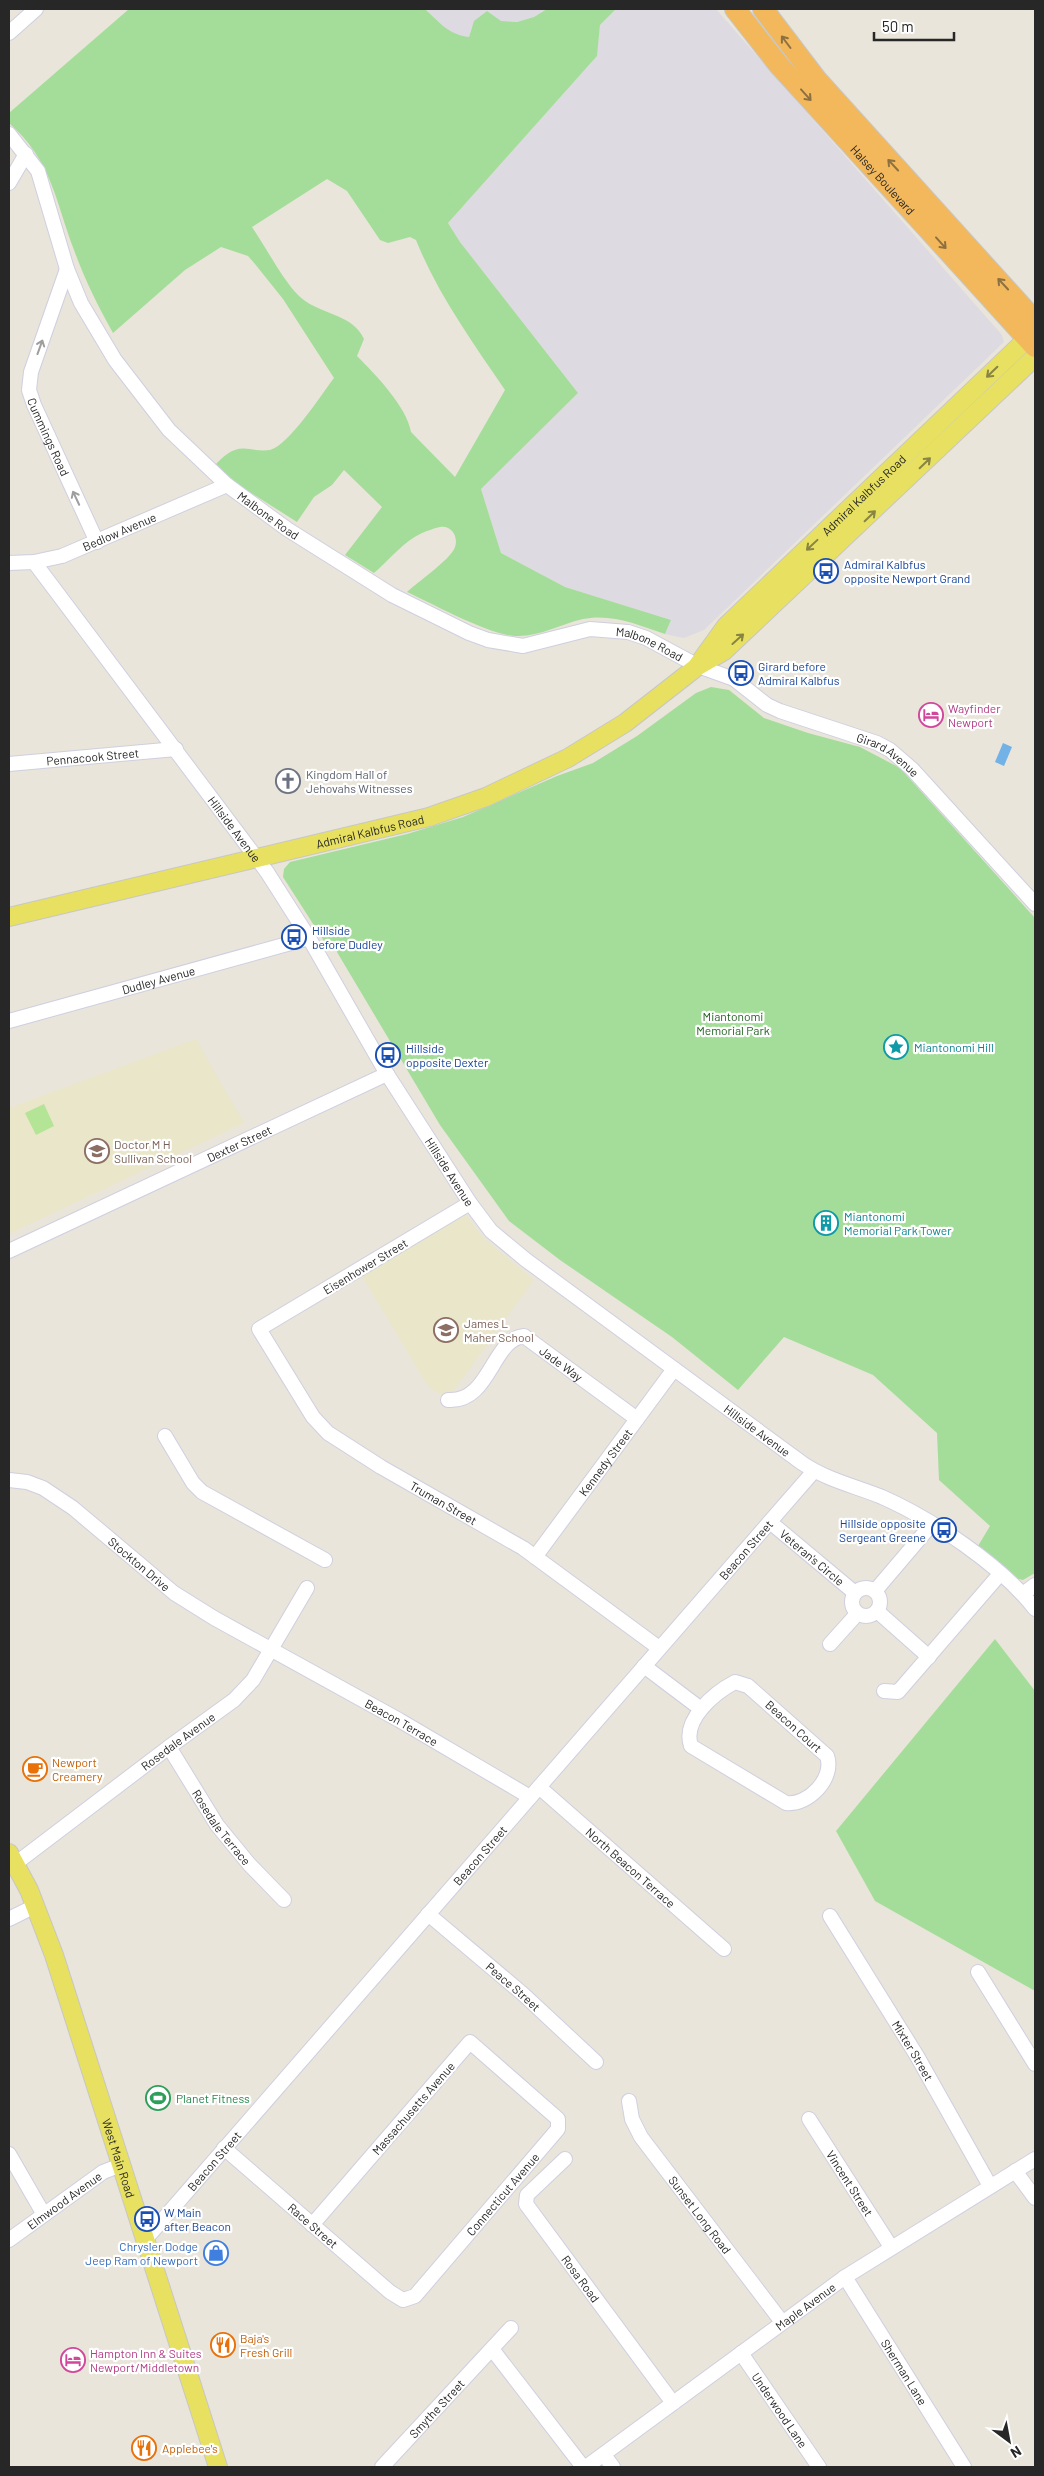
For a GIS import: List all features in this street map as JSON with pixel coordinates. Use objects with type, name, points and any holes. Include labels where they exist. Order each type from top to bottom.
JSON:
[{"type":"highway","name":"Halsey Boulevard","points":[[735,9],[778,64],[1033,334]]},
{"type":"highway","name":"Halsey Boulevard","points":[[763,9],[823,87],[1033,334]]},
{"type":"main road","name":"Admiral Kalbfus Road","points":[[698,666],[726,626],[1033,334]]},
{"type":"main road","name":"Admiral Kalbfus Road","points":[[9,917],[429,817],[512,786],[568,758],[625,724],[698,666],[724,651],[774,606],[1035,357]]},
{"type":"main road","name":"West Main Road","points":[[12,1859],[35,1906],[54,1955],[218,2467]]},
{"type":"street","points":[[9,33],[36,9]]},
{"type":"street","name":"Malbone Road","points":[[9,134],[38,170],[46,190],[67,269],[81,303],[133,384],[181,442],[227,485],[287,529],[392,595],[475,636],[523,646],[574,632],[609,630],[646,638],[698,666]]},
{"type":"street","points":[[9,183],[26,154]]},
{"type":"street","name":"Cummings Road","points":[[67,269],[30,372],[29,390],[96,542]]},
{"type":"street","name":"Bedlow Avenue","points":[[9,563],[34,562],[62,556],[227,485]]},
{"type":"street","name":"Hillside Avenue","points":[[34,562],[257,858],[309,938],[388,1074],[470,1203],[491,1231],[526,1260],[814,1471],[883,1498],[932,1524],[1000,1574],[1030,1589],[1035,1609]]},
{"type":"street","name":"Girard Avenue","points":[[698,666],[734,679],[767,705],[780,711],[862,736],[890,750],[912,769],[1035,904]]},
{"type":"street","name":"Pennacook Street","points":[[9,764],[176,749]]},
{"type":"street","name":"Dudley Avenue","points":[[9,1021],[309,938]]},
{"type":"street","name":"Dexter Street","points":[[9,1252],[388,1074]]},
{"type":"street","name":"Eisenhower Street","points":[[259,1329],[470,1203]]},
{"type":"street","name":"Truman Street","points":[[259,1329],[312,1417],[328,1433],[381,1467],[535,1556],[659,1648]]},
{"type":"street","name":"Jade Way","points":[[448,1400],[463,1400],[472,1394],[509,1344],[518,1337],[524,1336],[637,1419]]},
{"type":"street","name":"Kennedy Street","points":[[535,1556],[674,1369]]},
{"type":"street","points":[[165,1436],[194,1483],[202,1492],[320,1558]]},
{"type":"street","name":"Beacon Street","points":[[145,2240],[814,1471]]},
{"type":"street","name":"Stockton Drive","points":[[9,1480],[27,1482],[43,1488],[66,1503],[174,1593],[271,1650]]},
{"type":"street","name":"Veteran's Circle","points":[[770,1522],[854,1593]]},
{"type":"street","points":[[830,1644],[857,1614],[867,1617],[877,1612],[880,1601],[875,1591],[932,1524]]},
{"type":"street","points":[[884,1691],[898,1692],[1000,1574]]},
{"type":"street","name":"Rosedale Avenue","points":[[12,1859],[234,1700],[253,1680],[307,1588]]},
{"type":"street","name":"Veteran's Circle","points":[[857,1614],[851,1604],[854,1593],[864,1588],[875,1591]]},
{"type":"street","points":[[877,1612],[929,1657]]},
{"type":"street","name":"Beacon Terrace","points":[[271,1650],[535,1792]]},
{"type":"street","points":[[644,1666],[700,1709]]},
{"type":"street","name":"Beacon Court","points":[[735,1682],[743,1683],[827,1756],[829,1768],[826,1776],[807,1799],[796,1804],[786,1803],[691,1746],[688,1738],[700,1709],[725,1687],[735,1682]]},
{"type":"street","name":"Rosedale Terrace","points":[[169,1747],[217,1825],[249,1864],[284,1900]]},
{"type":"street","name":"North Beacon Terrace","points":[[535,1792],[724,1949]]},
{"type":"street","points":[[9,1920],[35,1906]]},
{"type":"street","name":"Peace Street","points":[[428,1914],[523,1994],[596,2062]]},
{"type":"street","name":"Mixter Street","points":[[830,1916],[917,2056],[990,2186]]},
{"type":"street","points":[[978,1972],[1035,2064]]},
{"type":"street","name":"Massachusetts Avenue","points":[[312,2225],[470,2042],[521,2085]]},
{"type":"street","name":"Connecticut Avenue","points":[[403,2300],[415,2296],[420,2291],[558,2129],[559,2123],[556,2116],[521,2085]]},
{"type":"street","name":"Sunset Long Road","points":[[629,2101],[632,2119],[641,2137],[782,2322]]},
{"type":"street","name":"Vincent Street","points":[[809,2119],[891,2247]]},
{"type":"street","name":"Race Street","points":[[224,2148],[390,2292],[403,2300]]},
{"type":"street","points":[[9,2154],[43,2213]]},
{"type":"street","name":"Rosa Road","points":[[565,2159],[527,2195],[525,2199],[526,2204],[673,2403]]},
{"type":"street","name":"Maple Avenue","points":[[585,2467],[845,2277],[1035,2159]]},
{"type":"street","name":"Elmwood Avenue","points":[[9,2240],[43,2213],[103,2172],[121,2165]]},
{"type":"street","points":[[1015,2171],[1035,2198]]},
{"type":"street","name":"Sherman Lane","points":[[845,2277],[964,2467]]},
{"type":"street","name":"Smythe Street","points":[[382,2467],[511,2328]]},
{"type":"street","points":[[492,2349],[585,2467]]},
{"type":"street","name":"Underwood Lane","points":[[741,2353],[819,2467]]},
{"type":"street","points":[[604,2454],[613,2467]]},
{"type":"shaded area","points":[[425,9],[547,9],[534,17],[517,22],[501,21],[472,26],[469,37],[458,36],[447,30]]},
{"type":"shaded area","points":[[616,9],[716,9],[1002,335],[1004,342],[704,630],[684,638],[665,634],[671,620],[565,587],[501,553],[481,489],[578,393],[460,242],[448,223],[597,56],[600,25]]},
{"type":"shaded area","name":"Doctor M H Sullivan School","points":[[196,1039],[244,1123],[9,1234],[9,1108]]},
{"type":"shaded area","name":"James L Maher School","points":[[465,1214],[482,1237],[534,1280],[451,1394],[440,1394],[431,1389],[424,1380],[362,1276]]},
{"type":"green space","points":[[129,9],[425,9],[450,31],[469,37],[474,21],[487,11],[501,21],[517,22],[534,17],[547,9],[616,9],[600,25],[597,56],[448,223],[460,242],[578,393],[481,489],[501,553],[565,587],[671,620],[665,634],[625,621],[604,618],[583,619],[525,636],[505,634],[477,625],[407,592],[438,567],[453,551],[456,538],[449,528],[438,527],[415,536],[374,573],[345,555],[382,507],[344,470],[332,485],[314,497],[297,522],[237,484],[214,466],[234,450],[244,448],[270,450],[278,446],[295,430],[334,378],[283,299],[255,264],[248,256],[221,247],[185,270],[113,333],[83,272],[43,167],[35,152],[9,123],[9,113]],"holes":[[[327,179],[347,191],[380,240],[388,243],[410,237],[416,240],[445,298],[505,390],[455,477],[411,432],[408,422],[397,402],[381,381],[357,356],[364,339],[359,330],[352,324],[314,306],[298,295],[280,272],[252,227]]]},
{"type":"green space","name":"Miantonomi Memorial Park","points":[[711,687],[729,690],[764,718],[808,733],[860,747],[900,768],[1035,918],[1035,1573],[1023,1580],[1015,1578],[978,1546],[990,1526],[939,1480],[937,1433],[873,1375],[784,1337],[738,1390],[672,1337],[560,1260],[509,1221],[440,1125],[331,942],[324,941],[283,877],[284,869],[290,862],[407,834],[463,817],[557,776],[593,763],[637,736],[696,693]]},
{"type":"green space","points":[[44,1104],[54,1126],[36,1135],[25,1113]]},
{"type":"green space","points":[[995,1639],[1035,1691],[1035,1991],[875,1901],[836,1831]]},
{"type":"water","points":[[1003,743],[1012,747],[1004,766],[995,762]]},
{"type":"place","name":"Admiral Kalbfus opposite Newport Grand","points":[[826,571]]},
{"type":"place","name":"Girard before Admiral Kalbfus","points":[[741,673]]},
{"type":"place","name":"Wayfinder Newport","points":[[931,715]]},
{"type":"place","name":"Kingdom Hall of Jehovahs Witnesses","points":[[288,781]]},
{"type":"place","name":"Hillside before Dudley","points":[[294,937]]},
{"type":"place","name":"Miantonomi Hill","points":[[896,1047]]},
{"type":"place","name":"Hillside opposite Dexter","points":[[388,1055]]},
{"type":"place","name":"Doctor M H Sullivan School","points":[[97,1151]]},
{"type":"place","name":"Miantonomi Memorial Park Tower","points":[[826,1223]]},
{"type":"place","name":"James L Maher School","points":[[446,1330]]},
{"type":"place","name":"Hillside opposite Sergeant Greene","points":[[944,1530]]},
{"type":"place","name":"Newport Creamery","points":[[35,1769]]},
{"type":"place","name":"Planet Fitness","points":[[158,2098]]},
{"type":"place","name":"W Main after Beacon","points":[[147,2219]]},
{"type":"place","name":"Chrysler Dodge Jeep Ram of Newport","points":[[216,2253]]},
{"type":"place","name":"Baja's Fresh Grill","points":[[223,2345]]},
{"type":"place","name":"Hampton Inn & Suites Newport/Middletown","points":[[73,2360]]},
{"type":"place","name":"Applebee's","points":[[144,2448]]}]
